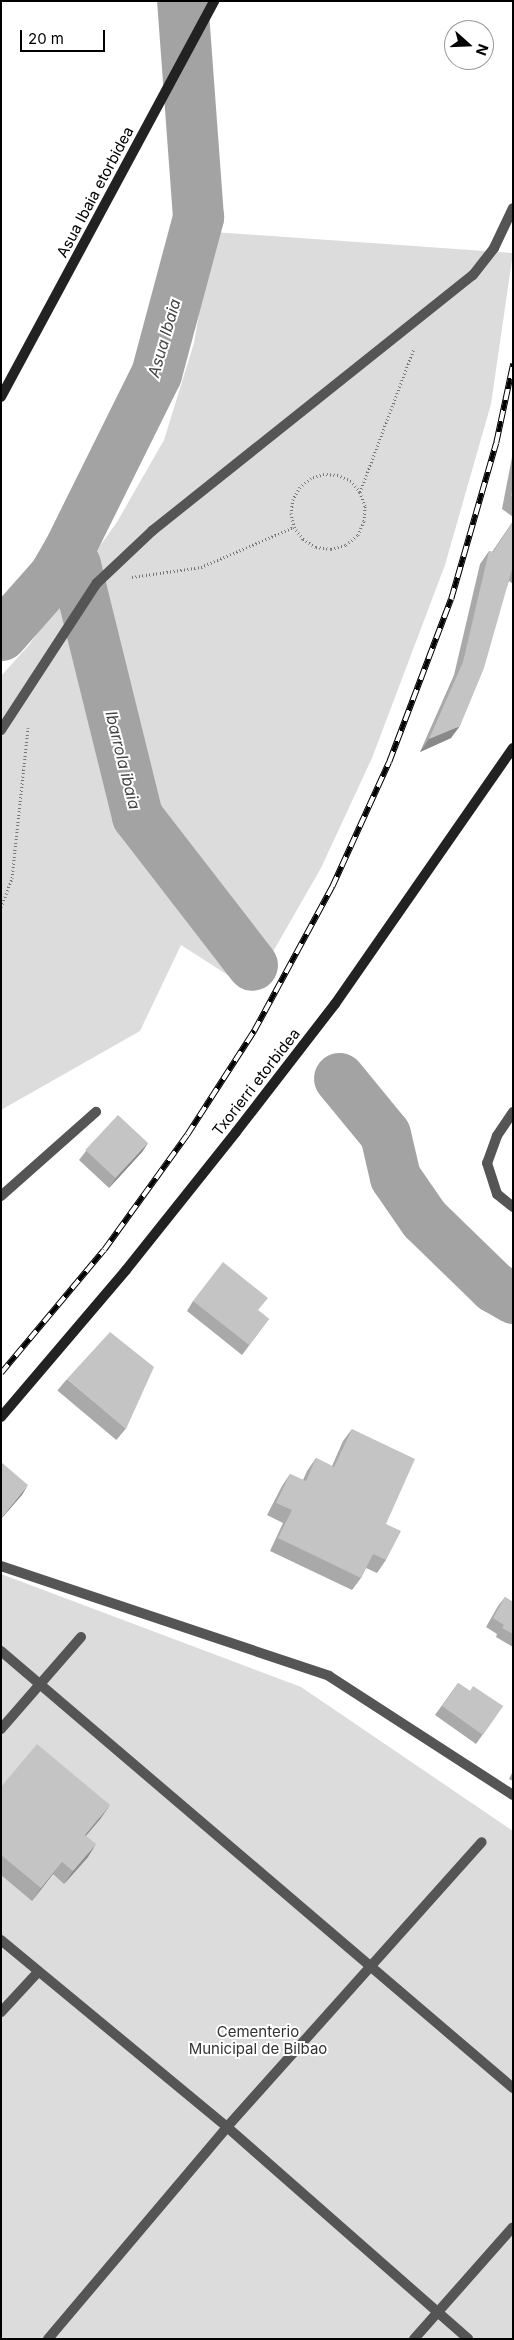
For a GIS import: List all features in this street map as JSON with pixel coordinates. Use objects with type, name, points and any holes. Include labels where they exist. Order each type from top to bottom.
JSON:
[{"type":"street","name":"Asua Ibaia etorbidea","points":[[1,397],[214,1]]},
{"type":"street","points":[[1,730],[97,583],[152,531],[473,275],[494,248],[513,208]]},
{"type":"street","name":"Txorierri etorbidea","points":[[1,1417],[126,1270],[260,1102],[335,1004],[513,748]]},
{"type":"street","points":[[1,1196],[96,1112]]},
{"type":"street","points":[[513,1112],[497,1136],[487,1163],[497,1194],[513,1207]]},
{"type":"street","points":[[1,1566],[329,1676],[513,1796]]},
{"type":"street","points":[[1,1729],[81,1637]]},
{"type":"street","points":[[1,1651],[513,2088]]},
{"type":"street","points":[[48,2339],[227,2127],[373,1967],[482,1842]]},
{"type":"street","points":[[1,1940],[227,2127],[468,2339]]},
{"type":"street","points":[[1,2012],[38,1972]]},
{"type":"street","points":[[414,2339],[513,2227]]},
{"type":"path","points":[[360,492],[427,312]]},
{"type":"path","points":[[324,474],[338,475],[351,481],[360,492],[365,506],[364,521],[358,535],[346,545],[331,549],[316,547],[303,539],[294,527],[291,513],[293,499],[300,487],[311,478],[324,474]]},
{"type":"path","points":[[97,583],[201,567],[294,527]]},
{"type":"path","points":[[1,907],[12,878],[29,717]]},
{"type":"green space","points":[[213,232],[513,253],[491,404],[445,565],[372,758],[321,868],[251,990],[181,945],[140,1031],[1,1110],[1,676],[29,645],[117,522],[164,440],[194,343]]},
{"type":"green space","name":"Cementerio Municipal de Bilbao","points":[[1,1574],[301,1687],[513,1831],[513,2339],[1,2339]]},
{"type":"building","points":[[513,522],[513,566],[484,668],[460,726],[429,739],[463,662],[489,551],[493,552]]},
{"type":"building","points":[[118,1115],[148,1143],[115,1178],[85,1150]]},
{"type":"building","points":[[223,1262],[268,1298],[258,1310],[269,1319],[249,1345],[193,1301]]},
{"type":"building","points":[[110,1332],[154,1367],[126,1429],[67,1379]]},
{"type":"building","points":[[352,1429],[415,1459],[386,1524],[401,1531],[386,1560],[373,1554],[361,1578],[278,1538],[292,1510],[276,1503],[290,1474],[306,1481],[316,1458],[334,1467]]},
{"type":"building","points":[[1,1462],[28,1485],[1,1518]]},
{"type":"building","points":[[505,1597],[513,1602],[513,1634],[502,1628],[504,1625],[493,1618]]},
{"type":"building","points":[[458,1683],[470,1691],[473,1686],[503,1706],[483,1735],[442,1706]]},
{"type":"building","points":[[37,1744],[110,1805],[85,1835],[96,1844],[73,1871],[62,1862],[41,1888],[1,1855],[1,1787]]},
{"type":"waterway","name":"Asua Ibaia","points":[[1,635],[54,575],[68,551],[156,374],[198,217],[182,1]]},
{"type":"waterway","name":"Ibarrola ibaia","points":[[68,551],[75,565],[137,816],[252,965]]},
{"type":"waterway","name":"Ibarrola ibaia","points":[[339,1078],[385,1134],[395,1177],[424,1219],[494,1287],[513,1298]]},
{"type":"railway","points":[[1,1373],[104,1250],[187,1135],[254,1031],[332,887],[389,762],[451,599],[496,443],[513,364]]}]
